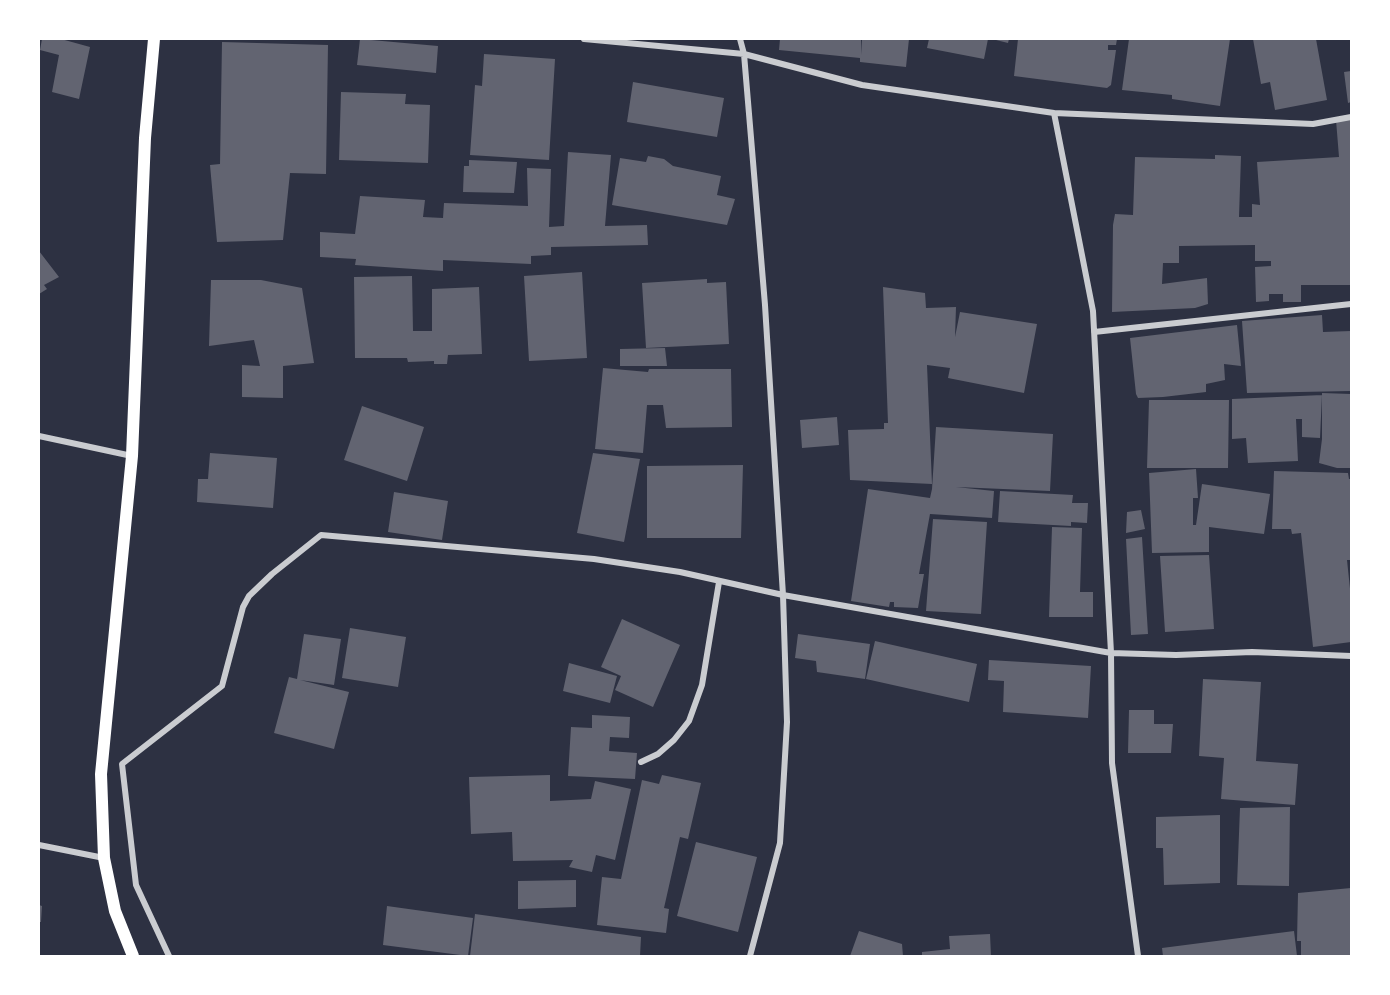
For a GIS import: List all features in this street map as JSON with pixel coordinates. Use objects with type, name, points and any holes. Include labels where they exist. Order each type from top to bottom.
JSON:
[{"type":"main road","points":[[134,956],[115,912],[104,858],[101,774],[132,456],[145,138],[153,39]]},
{"type":"street","points":[[584,39],[744,54],[862,85],[1054,113],[1313,124],[1351,117]]},
{"type":"street","points":[[740,39],[744,54],[765,305],[783,595],[787,722],[780,843],[750,956]]},
{"type":"street","points":[[1054,113],[1093,310],[1111,653],[1112,763],[1138,956]]},
{"type":"street","points":[[1094,332],[1351,304]]},
{"type":"street","points":[[39,436],[132,456]]},
{"type":"street","points":[[170,956],[136,885],[122,764],[222,686],[243,607],[249,596],[272,574],[321,535],[594,559],[680,572],[783,595],[1111,653],[1176,655],[1252,652],[1351,656]]},
{"type":"street","points":[[641,762],[658,754],[674,740],[689,721],[702,685],[719,582]]},
{"type":"street","points":[[39,845],[104,858]]},
{"type":"building","points":[[42,39],[61,39],[90,47],[79,99],[52,92],[59,55],[40,50]]},
{"type":"building","points":[[360,39],[438,46],[436,73],[357,65]]},
{"type":"building","points":[[780,39],[861,39],[861,55],[862,39],[909,39],[906,67],[860,62],[860,58],[779,50]]},
{"type":"building","points":[[929,39],[988,39],[984,59],[927,48]]},
{"type":"building","points":[[992,39],[1009,39],[1008,43]]},
{"type":"building","points":[[1018,39],[1117,39],[1116,45],[1108,45],[1108,50],[1116,50],[1111,85],[1107,88],[1014,76]]},
{"type":"building","points":[[1129,39],[1230,39],[1220,106],[1172,99],[1172,95],[1122,90]]},
{"type":"building","points":[[1253,39],[1316,39],[1327,100],[1275,110],[1270,82],[1261,84]]},
{"type":"building","points":[[222,42],[328,45],[326,174],[290,173],[283,240],[217,242],[210,165],[220,164]]},
{"type":"building","points":[[484,54],[555,59],[549,160],[470,155],[475,85],[482,86]]},
{"type":"building","points":[[1351,71],[1351,102],[1348,103],[1344,72]]},
{"type":"building","points":[[633,82],[724,98],[717,137],[627,122]]},
{"type":"building","points":[[341,92],[406,94],[405,104],[430,105],[428,163],[339,160]]},
{"type":"building","points":[[1351,119],[1351,285],[1301,285],[1301,302],[1283,302],[1283,294],[1269,294],[1269,301],[1256,302],[1255,267],[1271,266],[1271,261],[1255,261],[1255,245],[1179,246],[1179,263],[1163,263],[1162,284],[1207,278],[1208,304],[1195,308],[1112,312],[1113,225],[1115,214],[1133,215],[1135,157],[1215,159],[1215,155],[1241,156],[1239,217],[1252,217],[1252,204],[1260,205],[1257,162],[1339,157],[1336,120]]},
{"type":"building","points":[[568,152],[611,155],[605,226],[647,225],[648,245],[551,247],[551,255],[531,256],[531,264],[443,260],[443,271],[355,265],[356,259],[320,257],[320,232],[355,234],[360,196],[425,200],[423,217],[443,218],[444,203],[528,206],[527,168],[551,169],[549,227],[564,226]]},
{"type":"building","points":[[648,156],[664,159],[673,166],[721,176],[717,195],[735,199],[727,225],[612,205],[620,158],[646,162]]},
{"type":"building","points":[[469,160],[517,162],[514,193],[463,192],[464,166],[469,166]]},
{"type":"building","points":[[39,251],[59,277],[44,285],[47,289],[39,294]]},
{"type":"building","points":[[582,272],[587,358],[529,361],[524,276]]},
{"type":"building","points":[[412,276],[413,331],[432,331],[432,289],[479,287],[482,354],[448,355],[447,364],[434,364],[434,361],[408,362],[407,358],[355,358],[354,277]]},
{"type":"building","points":[[707,279],[707,283],[726,282],[729,344],[646,348],[642,283]]},
{"type":"building","points":[[211,280],[261,280],[302,288],[314,363],[283,366],[283,398],[242,397],[242,365],[260,366],[254,340],[209,346]]},
{"type":"building","points":[[883,287],[925,293],[926,308],[956,307],[955,337],[960,312],[1037,324],[1024,393],[948,378],[950,368],[927,365],[932,484],[850,480],[848,430],[884,429],[884,423],[888,423]]},
{"type":"building","points":[[1322,315],[1323,332],[1351,331],[1351,391],[1247,393],[1242,321]]},
{"type":"building","points":[[1237,325],[1241,366],[1224,364],[1225,380],[1206,384],[1206,392],[1138,398],[1130,338]]},
{"type":"building","points":[[665,348],[667,366],[620,366],[620,349]]},
{"type":"building","points":[[603,368],[648,372],[649,369],[731,369],[732,427],[666,428],[663,405],[647,405],[643,453],[595,449]]},
{"type":"building","points":[[1322,393],[1351,394],[1351,468],[1337,468],[1319,463],[1322,439]]},
{"type":"building","points":[[1322,395],[1320,438],[1302,437],[1302,419],[1296,419],[1298,461],[1248,463],[1246,438],[1232,439],[1232,399]]},
{"type":"building","points":[[1149,400],[1229,400],[1228,468],[1147,468]]},
{"type":"building","points":[[362,406],[424,427],[407,481],[344,460]]},
{"type":"building","points":[[837,417],[839,445],[802,448],[800,420]]},
{"type":"building","points":[[936,427],[1053,434],[1050,491],[956,487],[994,491],[992,518],[930,514],[919,574],[924,574],[918,608],[894,607],[894,602],[890,602],[889,607],[851,601],[868,489],[930,498]]},
{"type":"building","points":[[210,453],[277,458],[273,508],[197,502],[198,479],[208,479]]},
{"type":"building","points":[[593,453],[640,459],[624,542],[577,533]]},
{"type":"building","points":[[743,465],[741,538],[647,538],[647,466]]},
{"type":"building","points":[[1196,469],[1198,498],[1193,498],[1193,525],[1196,525],[1202,484],[1270,494],[1264,534],[1209,527],[1209,552],[1152,553],[1149,473]]},
{"type":"building","points":[[1274,471],[1348,473],[1351,479],[1351,560],[1347,560],[1351,598],[1351,642],[1313,647],[1301,533],[1292,534],[1291,529],[1272,529]]},
{"type":"building","points":[[1000,491],[1073,495],[1072,503],[1088,503],[1087,523],[1071,522],[1071,526],[998,522]]},
{"type":"building","points":[[394,492],[448,501],[442,540],[388,532]]},
{"type":"building","points":[[1141,510],[1145,529],[1126,533],[1127,512]]},
{"type":"building","points":[[933,519],[987,522],[981,614],[926,611]]},
{"type":"building","points":[[1052,527],[1082,528],[1080,592],[1093,592],[1093,617],[1049,617]]},
{"type":"building","points":[[1142,537],[1148,634],[1131,635],[1126,539]]},
{"type":"building","points":[[1209,555],[1214,629],[1165,632],[1160,556]]},
{"type":"building","points":[[622,619],[680,645],[653,707],[615,690],[621,676],[601,667]]},
{"type":"building","points":[[350,628],[406,637],[398,687],[342,678]]},
{"type":"building","points":[[304,634],[341,639],[334,685],[300,680],[349,692],[334,749],[274,733],[289,677],[297,679]]},
{"type":"building","points":[[798,634],[870,644],[865,679],[817,672],[816,661],[795,658]]},
{"type":"building","points":[[875,641],[977,664],[969,702],[866,679]]},
{"type":"building","points":[[989,660],[1091,666],[1088,718],[1003,712],[1004,681],[988,680]]},
{"type":"building","points":[[569,663],[617,676],[610,703],[563,691]]},
{"type":"building","points":[[1203,679],[1261,682],[1256,761],[1298,764],[1295,805],[1221,799],[1224,758],[1199,756]]},
{"type":"building","points":[[1129,710],[1154,710],[1154,724],[1173,724],[1171,753],[1128,753]]},
{"type":"building","points":[[592,715],[630,717],[629,738],[610,737],[609,751],[637,753],[635,779],[568,776],[571,727],[592,728]]},
{"type":"building","points":[[550,775],[550,801],[591,799],[595,781],[631,789],[615,860],[596,855],[592,872],[569,867],[573,860],[513,861],[512,832],[471,834],[469,777]]},
{"type":"building","points":[[662,775],[701,783],[688,839],[680,837],[664,908],[669,909],[666,933],[597,925],[602,877],[621,879],[642,780],[659,784]]},
{"type":"building","points":[[1290,807],[1289,886],[1237,885],[1240,808]]},
{"type":"building","points":[[1220,815],[1220,883],[1164,885],[1163,848],[1156,848],[1156,817]]},
{"type":"building","points":[[696,842],[757,857],[738,932],[677,916]]},
{"type":"building","points":[[576,880],[576,907],[518,909],[518,881]]},
{"type":"building","points":[[1351,888],[1351,956],[1301,956],[1301,941],[1297,941],[1298,893]]},
{"type":"building","points":[[39,905],[42,906],[41,922],[39,922]]},
{"type":"building","points":[[387,906],[473,918],[468,956],[383,945]]},
{"type":"building","points":[[475,914],[641,937],[640,956],[470,956]]},
{"type":"building","points":[[859,931],[902,944],[903,956],[850,956]]},
{"type":"building","points":[[1294,931],[1297,956],[1163,956],[1162,948]]},
{"type":"building","points":[[990,934],[991,956],[922,956],[922,952],[950,949],[949,936]]}]
